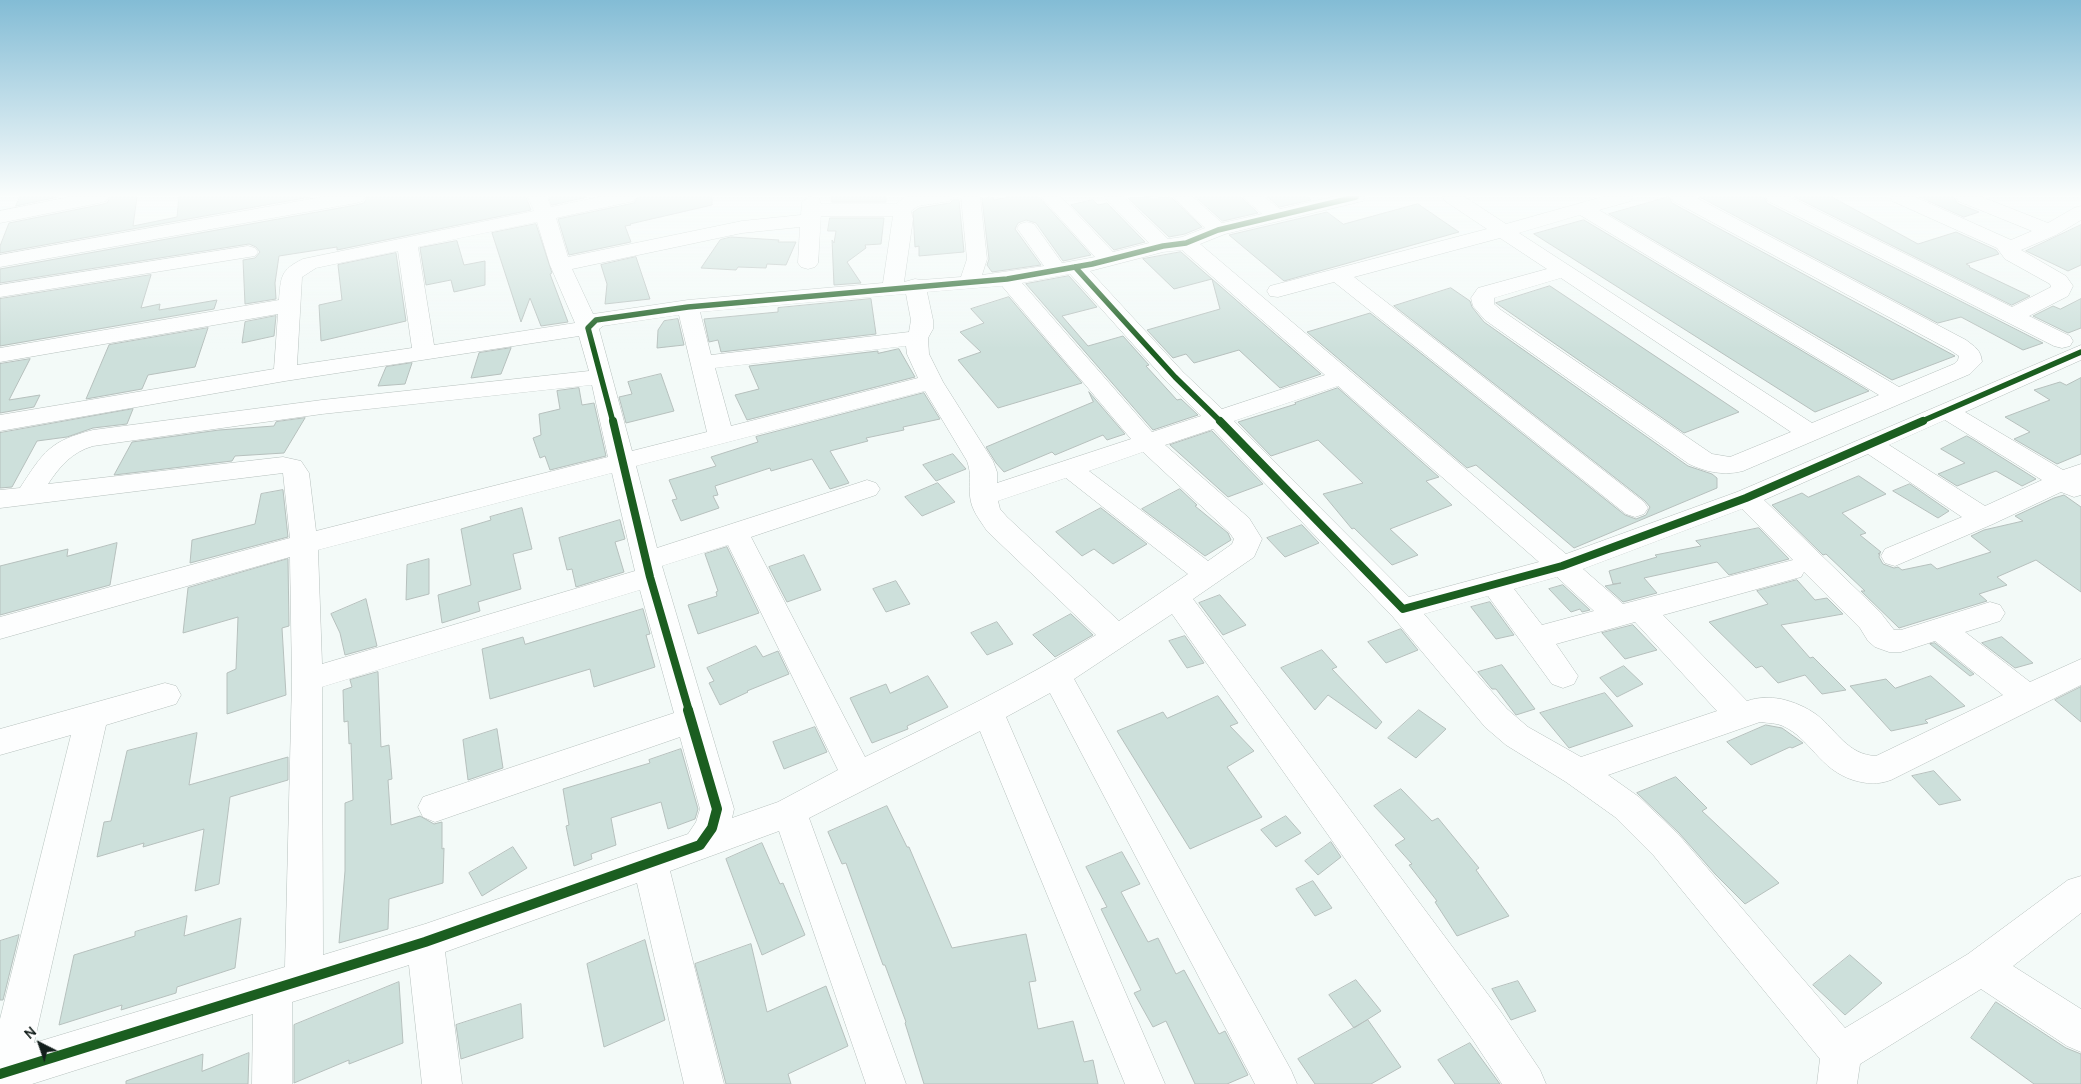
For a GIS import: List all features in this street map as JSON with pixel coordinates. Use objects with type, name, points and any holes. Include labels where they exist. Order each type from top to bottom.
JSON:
[{"type":"street","points":[[0,261],[75,248]]},
{"type":"street","points":[[285,374],[292,275],[310,263],[389,248]]},
{"type":"street","points":[[408,248],[424,352]]},
{"type":"street","points":[[554,248],[560,265],[588,328],[602,378],[648,569],[717,809],[712,828],[700,845]]},
{"type":"street","points":[[560,265],[642,248]]},
{"type":"street","points":[[808,263],[809,248]]},
{"type":"street","points":[[903,248],[904,286],[922,320],[922,329],[917,338],[918,354],[931,382],[980,461],[984,472],[983,497],[987,511],[997,524],[1117,637]]},
{"type":"street","points":[[970,281],[977,259],[976,248]]},
{"type":"street","points":[[1046,248],[1218,418],[1403,609],[1496,718],[1517,736],[1578,772],[1627,807],[1666,845],[1839,1068],[1981,967],[2081,892]]},
{"type":"street","points":[[1097,248],[1109,260]]},
{"type":"street","points":[[0,423],[285,374],[588,328],[596,320],[609,317],[688,307],[1006,278],[1109,260],[1163,248]]},
{"type":"street","points":[[1177,248],[1343,377],[1562,566],[1629,613],[1740,714]]},
{"type":"street","points":[[1278,291],[1445,248]]},
{"type":"street","points":[[1527,248],[1810,433]]},
{"type":"street","points":[[1647,248],[1897,396]]},
{"type":"street","points":[[1563,271],[1486,293],[1482,298],[1484,306],[1493,315],[1690,452],[1710,463],[1721,466],[1734,465],[1962,369],[1970,362],[1970,354],[1958,345],[1775,248]]},
{"type":"street","points":[[1875,248],[2072,346]]},
{"type":"street","points":[[2010,249],[2012,255],[2059,280],[2062,286],[2060,291],[2011,316]]},
{"type":"street","points":[[0,292],[248,252]]},
{"type":"street","points":[[1338,276],[1635,508]]},
{"type":"street","points":[[4,1077],[288,984],[425,942],[650,864],[790,812],[988,712],[1056,675],[1117,637],[1244,550],[1248,539],[1240,525],[1147,442],[1006,278]]},
{"type":"street","points":[[0,355],[290,305]]},
{"type":"street","points":[[688,307],[722,436]]},
{"type":"street","points":[[702,362],[917,338]]},
{"type":"street","points":[[1403,609],[1562,566],[1746,498],[1947,412],[2072,346]]},
{"type":"street","points":[[983,497],[1343,377]]},
{"type":"street","points":[[28,496],[55,455],[72,444],[86,440],[322,407],[602,378]]},
{"type":"street","points":[[0,628],[304,544],[931,382]]},
{"type":"street","points":[[1947,412],[2075,482]]},
{"type":"street","points":[[1870,445],[1984,518]]},
{"type":"street","points":[[0,499],[283,465],[292,468],[296,473],[304,544],[307,680],[288,984],[272,1084]]},
{"type":"street","points":[[1070,468],[1208,575]]},
{"type":"street","points":[[1895,556],[2075,482]]},
{"type":"street","points":[[307,680],[648,569],[735,532],[867,489]]},
{"type":"street","points":[[1746,498],[1870,620],[1881,637],[1894,642],[1901,641],[1990,613]]},
{"type":"street","points":[[735,532],[858,776]]},
{"type":"street","points":[[1535,638],[1791,570]]},
{"type":"street","points":[[1495,584],[1563,676]]},
{"type":"street","points":[[1176,596],[1481,1018],[1526,1084]]},
{"type":"street","points":[[1940,629],[2027,697]]},
{"type":"street","points":[[1578,772],[1740,714],[1760,709],[1779,712],[1797,718],[1843,760],[1864,771],[1878,770],[2081,671]]},
{"type":"street","points":[[1056,675],[1277,1084]]},
{"type":"street","points":[[0,742],[165,695]]},
{"type":"street","points":[[988,712],[1145,1084]]},
{"type":"street","points":[[4,1077],[92,716]]},
{"type":"street","points":[[435,807],[692,720]]},
{"type":"street","points":[[790,812],[886,1084]]},
{"type":"street","points":[[650,864],[704,1084]]},
{"type":"street","points":[[425,942],[442,1084]]},
{"type":"street","points":[[1981,967],[2081,1032]]},
{"type":"building","points":[[0,248],[30,248],[0,253]]},
{"type":"building","points":[[119,248],[226,248],[0,283],[0,269]]},
{"type":"building","points":[[256,248],[333,248],[279,256],[275,283],[276,299],[245,304],[243,260],[255,258],[260,252]]},
{"type":"building","points":[[420,248],[459,248],[464,265],[485,261],[485,285],[454,292],[451,280],[426,285]]},
{"type":"building","points":[[497,248],[544,248],[552,273],[550,274],[568,322],[541,326],[530,298],[521,322]]},
{"type":"building","points":[[567,248],[604,248],[569,255]]},
{"type":"building","points":[[715,248],[794,248],[786,265],[767,264],[766,268],[738,267],[736,270],[701,268]]},
{"type":"building","points":[[832,248],[866,248],[847,262],[861,283],[834,285]]},
{"type":"building","points":[[919,248],[964,248],[964,252],[919,256]]},
{"type":"building","points":[[988,248],[1028,248],[1041,265],[992,272],[987,265],[989,259]]},
{"type":"building","points":[[1053,248],[1084,248],[1091,255],[1063,261]]},
{"type":"building","points":[[1244,248],[1403,248],[1284,281]]},
{"type":"building","points":[[1555,248],[1630,248],[1869,391],[1815,412]]},
{"type":"building","points":[[1666,248],[1754,248],[1955,356],[1892,380]]},
{"type":"building","points":[[1796,248],[1855,248],[2043,343],[2023,350],[1961,317],[1938,323]]},
{"type":"building","points":[[1897,248],[1991,248],[1996,250],[1999,254],[1966,264],[2030,296],[2012,305]]},
{"type":"building","points":[[2033,248],[2081,248],[2081,265],[2068,271],[2026,251]]},
{"type":"building","points":[[1181,252],[1212,279],[1174,289],[1143,259]]},
{"type":"building","points":[[396,253],[406,321],[321,341],[319,305],[342,300],[338,265]]},
{"type":"building","points":[[636,257],[650,299],[605,304],[607,284],[601,265]]},
{"type":"building","points":[[151,275],[141,308],[160,304],[159,310],[217,300],[214,309],[0,346],[0,299]]},
{"type":"building","points":[[1069,276],[1097,307],[1062,316],[1088,346],[1123,336],[1149,365],[1146,366],[1177,400],[1181,399],[1198,415],[1153,430],[1026,284]]},
{"type":"building","points":[[1212,279],[1321,374],[1280,388],[1239,350],[1194,363],[1186,354],[1173,358],[1147,330],[1220,309]]},
{"type":"building","points":[[1550,286],[1739,412],[1684,433],[1496,303]]},
{"type":"building","points":[[1451,288],[1470,301],[1472,307],[1484,322],[1688,466],[1712,474],[1717,478],[1717,488],[1574,548],[1476,465],[1467,468],[1307,332],[1370,313],[1625,515],[1636,519],[1646,515],[1650,507],[1645,501],[1394,306]]},
{"type":"building","points":[[1009,297],[1082,383],[998,408],[958,360],[981,352],[960,332],[984,323],[971,309]]},
{"type":"building","points":[[871,299],[876,334],[721,352],[718,340],[709,342],[704,319],[778,312],[778,308]]},
{"type":"building","points":[[2081,299],[2081,328],[2068,333],[2033,316],[2053,306],[2060,309]]},
{"type":"building","points":[[276,316],[274,336],[242,343],[245,322]]},
{"type":"building","points":[[678,319],[684,345],[657,348],[658,330],[664,321]]},
{"type":"building","points":[[208,328],[195,367],[148,375],[142,389],[86,399],[109,345]]},
{"type":"building","points":[[511,348],[501,374],[471,378],[479,353]]},
{"type":"building","points":[[899,349],[915,377],[747,420],[735,395],[759,389],[749,366],[878,351],[878,353]]},
{"type":"building","points":[[30,359],[9,400],[40,395],[34,407],[0,413],[0,364]]},
{"type":"building","points":[[412,363],[405,384],[378,386],[386,367]]},
{"type":"building","points":[[661,374],[674,411],[626,423],[619,397],[632,394],[628,382]]},
{"type":"building","points":[[2081,378],[2081,454],[2057,464],[2014,439],[2030,432],[2005,417],[2050,400],[2034,390],[2060,382],[2066,385]]},
{"type":"building","points":[[579,388],[582,405],[594,403],[606,456],[550,470],[545,456],[540,458],[533,438],[541,435],[539,414],[560,409],[557,391]]},
{"type":"building","points":[[1338,388],[1439,477],[1426,481],[1452,505],[1390,529],[1418,555],[1392,565],[1354,528],[1352,529],[1323,494],[1363,483],[1318,440],[1271,456],[1238,422],[1296,404]]},
{"type":"building","points":[[1089,392],[1125,434],[1107,440],[1103,435],[1055,455],[1052,452],[1004,472],[996,463],[986,447],[1093,402]]},
{"type":"building","points":[[924,393],[940,419],[903,427],[904,430],[866,438],[868,441],[830,451],[849,483],[830,489],[812,459],[771,471],[770,468],[715,486],[718,495],[713,496],[719,508],[681,521],[672,500],[677,499],[669,480],[716,466],[711,457],[758,442],[756,437]]},
{"type":"building","points":[[133,409],[127,424],[93,428],[67,437],[37,441],[12,487],[0,488],[0,433]]},
{"type":"building","points":[[305,418],[284,453],[235,456],[232,461],[114,475],[132,442],[219,430],[274,426],[276,422]]},
{"type":"building","points":[[1212,431],[1263,484],[1228,497],[1170,445]]},
{"type":"building","points":[[1967,436],[2036,479],[2022,486],[1996,471],[1957,486],[1938,474],[1965,463],[1941,449]]},
{"type":"building","points":[[953,454],[966,469],[936,481],[923,465]]},
{"type":"building","points":[[1859,476],[1886,494],[1842,513],[1866,533],[1860,535],[1881,552],[1878,554],[1880,553],[1879,557],[1883,564],[1894,568],[1898,567],[1902,570],[1931,564],[1937,569],[1991,552],[1971,536],[1984,530],[2023,521],[2015,516],[2064,495],[2081,507],[2081,592],[2036,560],[1997,577],[2007,585],[1979,594],[1987,601],[1899,628],[1861,591],[1865,591],[1826,554],[1823,555],[1772,505],[1802,493],[1808,497]]},
{"type":"building","points":[[938,483],[955,502],[922,516],[905,497]]},
{"type":"building","points":[[1910,484],[1949,511],[1938,518],[1893,491]]},
{"type":"building","points":[[1180,489],[1197,505],[1195,506],[1228,533],[1231,540],[1205,556],[1142,509]]},
{"type":"building","points":[[283,490],[288,537],[190,563],[192,540],[255,524],[261,494]]},
{"type":"building","points":[[522,508],[532,549],[513,554],[521,589],[478,602],[480,611],[442,623],[438,595],[471,585],[461,529],[491,520],[490,517]]},
{"type":"building","points":[[1101,508],[1147,544],[1113,564],[1094,549],[1082,556],[1056,532]]},
{"type":"building","points":[[620,520],[625,539],[615,542],[624,572],[576,587],[572,569],[567,570],[559,538]]},
{"type":"building","points":[[1302,525],[1319,543],[1285,557],[1267,538]]},
{"type":"building","points":[[1759,528],[1789,559],[1729,575],[1717,562],[1644,578],[1657,593],[1623,602],[1605,586],[1621,583],[1613,584],[1609,571],[1657,557],[1655,555],[1701,546],[1696,541]]},
{"type":"building","points":[[117,543],[110,585],[0,615],[0,566],[68,549],[67,556]]},
{"type":"building","points":[[727,547],[759,613],[698,634],[688,605],[717,596],[716,592],[718,591],[705,554]]},
{"type":"building","points":[[804,555],[821,590],[787,602],[769,567]]},
{"type":"building","points":[[288,559],[289,626],[282,628],[286,695],[227,714],[227,673],[236,669],[238,617],[183,633],[188,588]]},
{"type":"building","points":[[429,559],[429,594],[406,600],[407,565]]},
{"type":"building","points":[[1797,580],[1815,600],[1827,598],[1843,614],[1781,625],[1810,658],[1813,657],[1846,690],[1822,694],[1805,675],[1778,683],[1762,666],[1756,668],[1709,622],[1768,604],[1757,591]]},
{"type":"building","points":[[896,581],[910,604],[886,612],[873,589]]},
{"type":"building","points":[[1563,585],[1590,610],[1582,612],[1580,609],[1571,612],[1549,589]]},
{"type":"building","points":[[1220,595],[1246,625],[1223,635],[1199,603]]},
{"type":"building","points":[[366,599],[377,646],[345,655],[340,633],[331,614]]},
{"type":"building","points":[[1490,602],[1514,635],[1496,639],[1471,607]]},
{"type":"building","points":[[643,609],[650,634],[646,635],[655,667],[594,687],[590,669],[490,699],[482,649],[523,637],[525,644]]},
{"type":"building","points":[[1071,614],[1093,635],[1055,657],[1033,635]]},
{"type":"building","points":[[997,622],[1013,644],[987,655],[971,633]]},
{"type":"building","points":[[1633,625],[1657,650],[1625,659],[1602,633]]},
{"type":"building","points":[[1401,629],[1418,650],[1386,663],[1368,642]]},
{"type":"building","points":[[1185,636],[1204,663],[1187,668],[1169,641]]},
{"type":"building","points":[[2002,637],[2033,663],[2015,668],[1982,643]]},
{"type":"building","points":[[1935,643],[1974,674],[1970,676],[1930,644]]},
{"type":"building","points":[[756,646],[763,657],[778,651],[789,674],[747,691],[720,705],[709,683],[714,681],[707,668]]},
{"type":"building","points":[[1322,650],[1337,667],[1332,669],[1382,722],[1376,729],[1328,695],[1315,710],[1281,668]]},
{"type":"building","points":[[1502,665],[1535,709],[1516,715],[1496,689],[1492,689],[1478,672]]},
{"type":"building","points":[[1624,666],[1643,684],[1617,697],[1600,678]]},
{"type":"building","points":[[378,672],[381,747],[389,745],[392,779],[388,780],[391,825],[420,816],[434,824],[442,822],[442,849],[444,848],[443,883],[389,899],[388,929],[339,943],[345,871],[345,803],[353,800],[351,743],[349,744],[348,721],[344,722],[343,690],[352,687],[350,680]]},
{"type":"building","points":[[928,676],[948,707],[907,726],[908,729],[872,743],[850,698],[886,684],[890,693]]},
{"type":"building","points":[[1931,676],[1965,706],[1925,720],[1928,723],[1891,731],[1850,686],[1886,679],[1895,688]]},
{"type":"building","points":[[2081,687],[2081,722],[2055,700]]},
{"type":"building","points":[[1605,693],[1633,726],[1569,748],[1540,713]]},
{"type":"building","points":[[1218,696],[1238,723],[1230,726],[1254,751],[1227,767],[1262,817],[1190,849],[1117,731],[1163,712],[1167,718]]},
{"type":"building","points":[[1419,710],[1446,729],[1416,758],[1388,738]]},
{"type":"building","points":[[1766,725],[1782,728],[1803,743],[1751,765],[1727,742]]},
{"type":"building","points":[[815,727],[827,752],[784,769],[773,742]]},
{"type":"building","points":[[497,729],[503,768],[468,780],[463,740]]},
{"type":"building","points":[[197,733],[189,785],[288,757],[288,780],[230,797],[219,884],[195,891],[204,829],[143,847],[144,843],[97,857],[104,822],[111,821],[127,751]]},
{"type":"building","points":[[681,749],[698,809],[695,819],[668,829],[661,802],[611,818],[616,845],[591,854],[592,859],[574,866],[566,826],[569,825],[563,789],[650,763],[649,760]]},
{"type":"building","points":[[1934,771],[1961,800],[1939,805],[1912,776]]},
{"type":"building","points":[[1676,777],[1707,808],[1702,811],[1779,883],[1745,904],[1715,874],[1679,833],[1637,793]]},
{"type":"building","points":[[1401,789],[1432,821],[1438,818],[1479,868],[1476,870],[1509,916],[1457,936],[1435,902],[1437,901],[1409,865],[1412,864],[1395,845],[1405,839],[1374,806]]},
{"type":"building","points":[[887,806],[907,847],[909,847],[952,948],[1026,934],[1036,981],[1029,982],[1038,1029],[1073,1021],[1084,1062],[1093,1060],[1098,1084],[924,1084],[906,1022],[885,965],[883,965],[846,863],[842,864],[828,832]]},
{"type":"building","points":[[1286,816],[1301,833],[1276,847],[1261,830]]},
{"type":"building","points":[[1331,842],[1341,857],[1318,875],[1305,861]]},
{"type":"building","points":[[762,843],[780,884],[783,883],[805,935],[762,955],[726,859]]},
{"type":"building","points":[[513,847],[527,868],[482,896],[469,873]]},
{"type":"building","points":[[1122,852],[1140,884],[1121,892],[1148,942],[1158,938],[1176,974],[1184,970],[1219,1034],[1225,1031],[1248,1075],[1227,1084],[1195,1084],[1166,1021],[1153,1027],[1134,993],[1141,990],[1101,909],[1107,907],[1086,867]]},
{"type":"building","points":[[1313,881],[1332,908],[1315,916],[1296,889]]},
{"type":"building","points":[[187,916],[184,936],[241,918],[235,968],[177,987],[176,993],[121,1010],[122,1005],[59,1025],[74,955],[135,936],[135,932]]},
{"type":"building","points":[[19,935],[3,1000],[0,1000],[0,941]]},
{"type":"building","points":[[645,940],[665,1020],[604,1047],[587,964]]},
{"type":"building","points":[[751,944],[767,1012],[826,986],[848,1046],[788,1074],[791,1084],[726,1084],[695,964]]},
{"type":"building","points":[[1850,955],[1882,983],[1845,1015],[1813,985]]},
{"type":"building","points":[[1356,980],[1381,1011],[1354,1028],[1329,995]]},
{"type":"building","points":[[1518,981],[1536,1011],[1511,1020],[1492,989]]},
{"type":"building","points":[[399,982],[403,1043],[349,1064],[349,1060],[294,1083],[294,1025]]},
{"type":"building","points":[[1996,1002],[2066,1048],[2081,1054],[2081,1084],[2034,1084],[1971,1038]]},
{"type":"building","points":[[521,1004],[523,1038],[461,1059],[456,1025]]},
{"type":"building","points":[[1368,1020],[1401,1067],[1371,1084],[1315,1084],[1298,1059]]},
{"type":"building","points":[[1470,1043],[1500,1084],[1455,1084],[1438,1060]]},
{"type":"building","points":[[249,1053],[248,1084],[126,1084],[126,1081],[203,1054],[202,1071]]},
{"type":"cycle path","points":[[0,1074],[425,942],[700,845],[712,828],[717,809],[650,577],[602,377],[588,328],[596,320],[688,307],[1007,279],[1092,264],[1157,248]]},
{"type":"cycle path","points":[[1075,267],[1175,377],[1403,609],[1562,566],[1746,498],[2081,352]]}]
